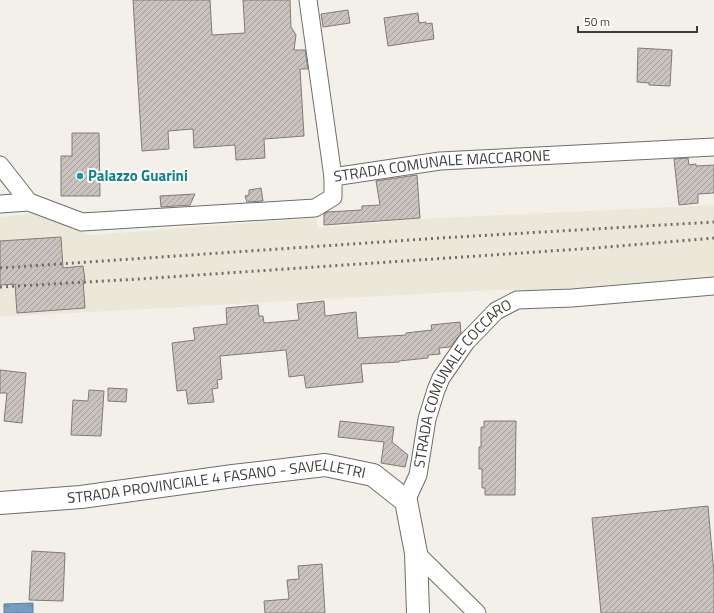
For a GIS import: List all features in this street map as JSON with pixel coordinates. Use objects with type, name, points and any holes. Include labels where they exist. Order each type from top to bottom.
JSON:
[{"type":"street","points":[[308,0],[333,177]]},
{"type":"street","name":"STRADA COMUNALE MACCARONE","points":[[29,202],[82,222],[315,208],[333,197],[333,177],[440,161],[714,147]]},
{"type":"street","points":[[0,165],[29,202]]},
{"type":"street","points":[[0,204],[29,202]]},
{"type":"street","name":"STRADA COMUNALE COCCARO","points":[[406,501],[418,475],[427,419],[441,378],[466,342],[496,311],[517,300],[572,298],[714,286]]},
{"type":"street","name":"STRADA PROVINCIALE 4 FASANO - SAVELLETRI","points":[[0,502],[82,497],[325,465],[373,475],[406,501]]},
{"type":"street","points":[[406,501],[416,553],[418,613]]},
{"type":"street","points":[[416,553],[477,613]]},
{"type":"shaded area","points":[[714,205],[714,278],[557,290],[494,290],[0,317],[0,217],[35,213],[90,235],[315,218],[318,228],[417,219]]},
{"type":"water","points":[[33,603],[33,613],[4,613],[4,604]]},
{"type":"building","points":[[133,0],[210,0],[212,35],[245,33],[243,0],[290,0],[291,27],[296,35],[294,50],[305,50],[308,69],[300,69],[304,136],[264,139],[265,158],[236,160],[235,145],[194,148],[193,129],[168,131],[169,149],[142,151]]},
{"type":"building","points":[[348,10],[350,23],[323,27],[321,14]]},
{"type":"building","points":[[418,13],[419,23],[432,23],[434,39],[388,46],[384,18]]},
{"type":"building","points":[[638,48],[672,50],[670,86],[649,85],[649,83],[637,82]]},
{"type":"building","name":"Palazzo Guarini","points":[[72,133],[99,133],[100,196],[61,196],[61,156],[72,156]]},
{"type":"building","points":[[688,158],[689,165],[714,165],[714,193],[698,194],[698,203],[679,205],[674,159]]},
{"type":"building","points":[[417,175],[420,218],[324,225],[324,214],[327,212],[362,210],[362,206],[380,205],[376,181]]},
{"type":"building","points":[[261,188],[263,201],[247,202],[245,196],[249,195],[249,190]]},
{"type":"building","points":[[195,194],[190,205],[161,207],[160,196]]},
{"type":"building","points":[[61,237],[63,268],[83,266],[85,280],[83,280],[85,308],[17,313],[15,284],[0,285],[0,241]]},
{"type":"building","points":[[324,301],[325,316],[356,312],[358,338],[406,335],[406,333],[432,330],[431,325],[460,322],[461,333],[450,347],[439,348],[440,354],[428,355],[428,358],[399,362],[361,364],[363,382],[306,388],[304,375],[289,377],[286,350],[220,356],[222,379],[217,380],[218,388],[212,389],[214,402],[188,404],[186,390],[177,391],[172,343],[195,340],[193,328],[227,324],[226,308],[258,305],[259,316],[263,316],[264,323],[299,320],[297,304]]},
{"type":"building","points":[[0,370],[26,373],[22,423],[4,421],[7,393],[0,393]]},
{"type":"building","points":[[108,388],[127,389],[126,402],[108,401]]},
{"type":"building","points":[[89,390],[104,391],[101,436],[71,435],[73,400],[88,401]]},
{"type":"building","points":[[340,421],[394,427],[392,442],[408,455],[405,467],[381,463],[384,442],[338,437]]},
{"type":"building","points":[[484,421],[516,421],[515,495],[485,495],[485,488],[482,488],[482,469],[479,469],[479,447],[481,447],[481,427],[484,427]]},
{"type":"building","points":[[708,506],[714,573],[714,613],[601,613],[592,518]]},
{"type":"building","points":[[32,551],[65,553],[63,601],[29,600]]},
{"type":"building","points":[[322,564],[325,613],[265,613],[264,601],[289,599],[287,580],[299,579],[298,566]]},
{"type":"railway","points":[[0,268],[440,238],[714,222]]},
{"type":"railway","points":[[0,287],[595,248],[714,238]]},
{"type":"place","name":"Palazzo Guarini","points":[[80,176]]}]
